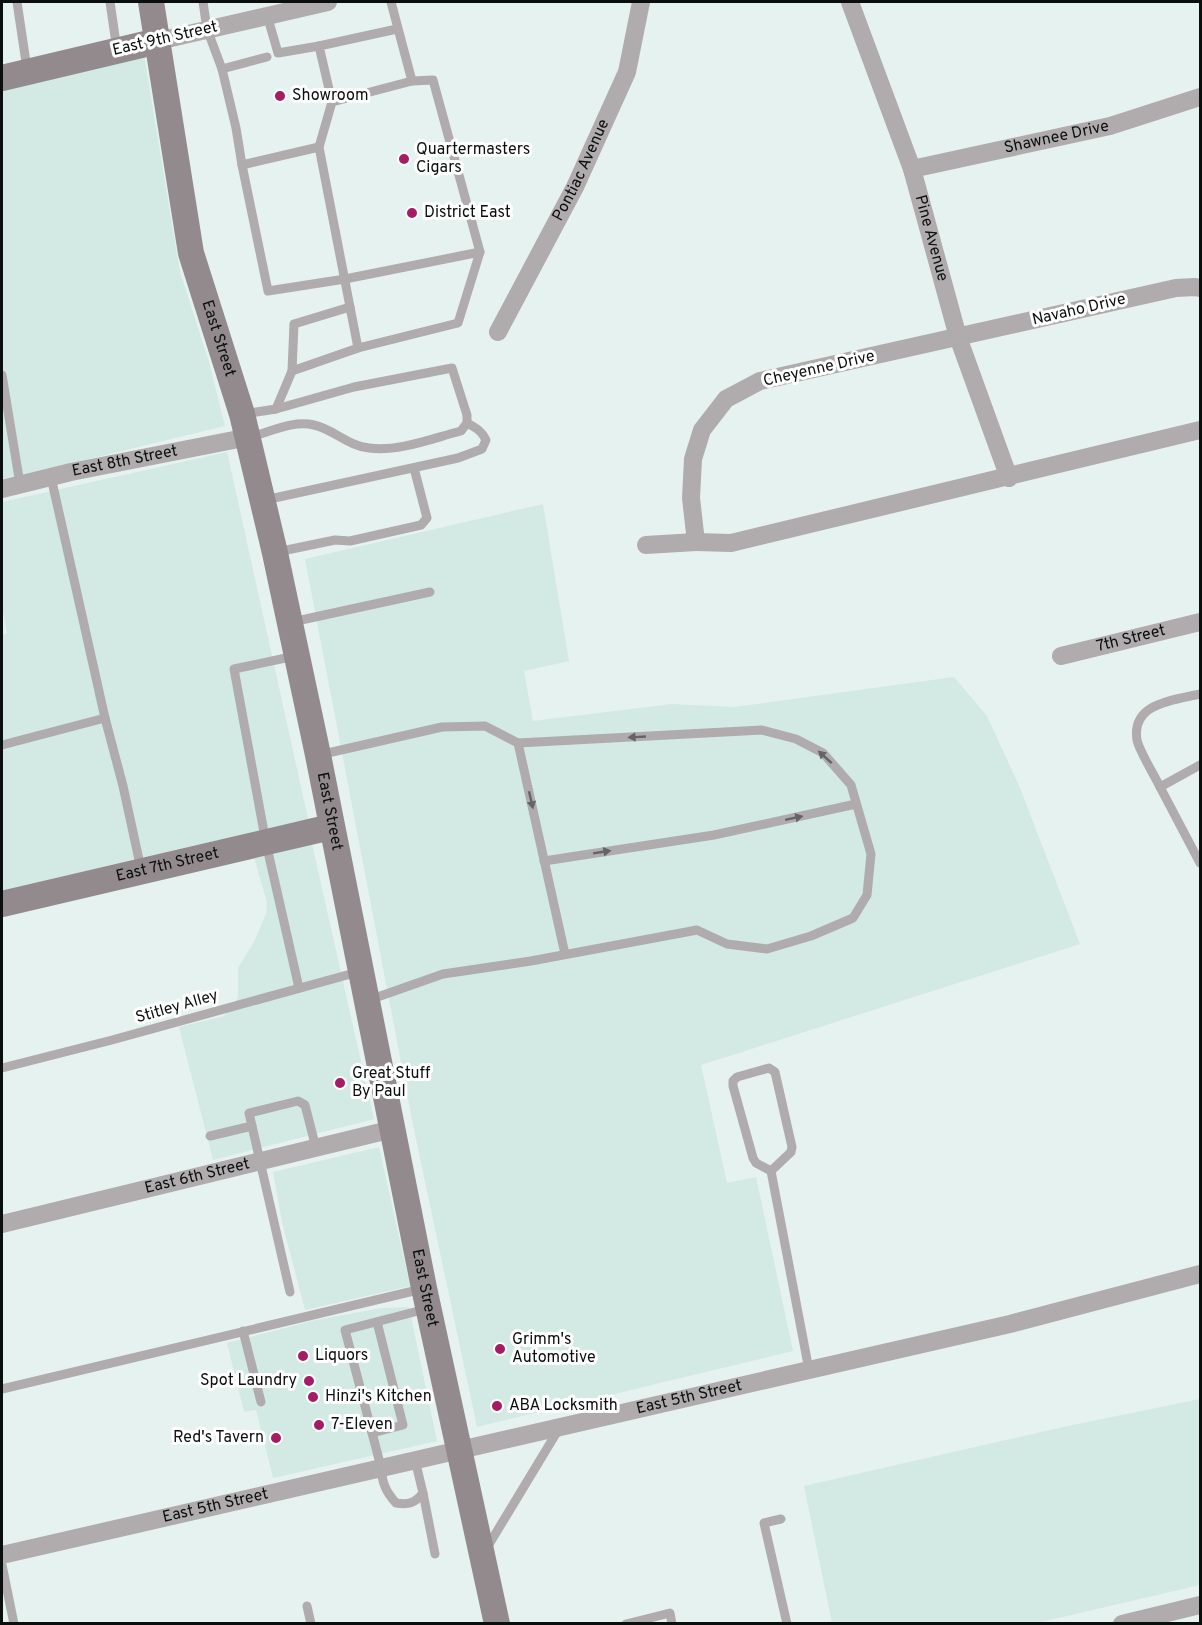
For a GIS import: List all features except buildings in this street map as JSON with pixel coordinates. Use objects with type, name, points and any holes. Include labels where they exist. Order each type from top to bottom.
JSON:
[{"type":"main road","name":"East Street","points":[[151,2],[191,253],[246,426],[275,553],[318,755],[426,1298],[497,1623]]},
{"type":"main road","name":"East 9th Street","points":[[2,78],[158,41]]},
{"type":"main road","name":"East 7th Street","points":[[2,904],[331,827]]},
{"type":"street","name":"East 9th Street","points":[[158,41],[328,2]]},
{"type":"street","name":"Pontiac Avenue","points":[[498,332],[575,187],[627,72],[641,2]]},
{"type":"street","name":"Pine Avenue","points":[[850,2],[912,169],[958,337],[1009,478]]},
{"type":"street","name":"Shawnee Drive","points":[[912,169],[1110,126],[1200,98]]},
{"type":"street","name":"Navaho Drive","points":[[958,337],[1176,288],[1195,286],[1200,288]]},
{"type":"street","name":"Cheyenne Drive","points":[[696,542],[691,498],[693,459],[702,430],[726,399],[760,381],[958,337]]},
{"type":"street","name":"East 8th Street","points":[[2,489],[246,426]]},
{"type":"street","points":[[646,545],[696,542],[731,543],[1009,478],[1200,430]]},
{"type":"street","name":"7th Street","points":[[1061,656],[1200,622]]},
{"type":"street","name":"East 6th Street","points":[[2,1224],[393,1129]]},
{"type":"street","name":"East 5th Street","points":[[2,1554],[1010,1324],[1200,1274]]},
{"type":"street","points":[[1122,1623],[1200,1605]]},
{"type":"lane","points":[[17,2],[27,71]]},
{"type":"lane","points":[[110,2],[117,50]]},
{"type":"lane","points":[[203,2],[207,29],[222,69],[236,128],[268,291],[345,279],[480,252]]},
{"type":"lane","points":[[391,2],[412,81]]},
{"type":"lane","points":[[267,15],[278,53],[397,29]]},
{"type":"lane","points":[[319,46],[332,102],[319,147],[358,348]]},
{"type":"lane","points":[[222,69],[267,57]]},
{"type":"lane","points":[[292,371],[358,348],[458,323],[480,252],[433,80],[412,81],[332,102]]},
{"type":"lane","points":[[242,165],[319,147]]},
{"type":"lane","points":[[276,409],[292,371],[294,324],[350,307]]},
{"type":"lane","points":[[452,368],[467,415],[467,423],[461,431],[397,447],[371,449],[354,445],[315,425],[246,426],[276,409],[354,387],[452,368]]},
{"type":"lane","points":[[2,375],[20,484]]},
{"type":"lane","points":[[263,501],[458,458],[482,449],[486,440],[484,434],[467,423]]},
{"type":"lane","points":[[275,553],[335,540],[350,541],[422,525],[427,518],[414,468]]},
{"type":"lane","points":[[51,477],[142,872]]},
{"type":"lane","points":[[290,623],[430,592]]},
{"type":"lane","points":[[297,656],[234,669],[266,843],[299,988]]},
{"type":"lane","points":[[1200,694],[1149,708],[1139,721],[1137,741],[1200,863]]},
{"type":"lane","points":[[2,745],[105,718]]},
{"type":"lane","points":[[318,755],[442,727],[485,726],[518,743],[762,730],[796,739],[824,753],[851,785],[871,854],[867,895],[853,918],[811,936],[766,950],[727,944],[697,930],[443,974],[367,1000]]},
{"type":"lane","points":[[518,743],[565,954]]},
{"type":"lane","points":[[1160,787],[1200,765]]},
{"type":"lane","points":[[544,861],[714,835],[856,804]]},
{"type":"lane","name":"Stitley Alley","points":[[2,1068],[360,971]]},
{"type":"lane","points":[[768,1068],[774,1072],[792,1147],[792,1152],[771,1171],[756,1163],[753,1158],[733,1086],[733,1081],[737,1077],[768,1068]]},
{"type":"lane","points":[[290,1292],[249,1113],[298,1101],[305,1105],[316,1148]]},
{"type":"lane","points":[[210,1136],[252,1126]]},
{"type":"lane","points":[[771,1171],[808,1370]]},
{"type":"lane","points":[[423,1493],[416,1502],[396,1503],[384,1487],[381,1467],[345,1330],[377,1322],[426,1298]]},
{"type":"lane","points":[[2,1389],[243,1331],[426,1298]]},
{"type":"lane","points":[[372,1433],[403,1425],[377,1322]]},
{"type":"lane","points":[[243,1331],[261,1402]]},
{"type":"lane","points":[[482,1556],[561,1426]]},
{"type":"lane","points":[[414,1460],[435,1554]]},
{"type":"lane","points":[[781,1519],[764,1523],[787,1623]]},
{"type":"lane","points":[[2,1564],[14,1623]]},
{"type":"lane","points":[[307,1606],[311,1623]]},
{"type":"lane","points":[[626,1623],[670,1613],[672,1623]]},
{"type":"shaded area","points":[[144,55],[180,272],[209,362],[225,426],[2,480],[2,87]]},
{"type":"shaded area","points":[[227,452],[309,823],[2,891],[2,635],[7,633],[2,606],[2,502]]},
{"type":"shaded area","points":[[543,504],[569,661],[524,671],[533,721],[672,704],[734,707],[954,677],[987,716],[1020,788],[1080,944],[701,1065],[727,1183],[756,1177],[793,1351],[477,1427],[413,1125],[305,559]]},
{"type":"shaded area","points":[[312,844],[374,1119],[213,1160],[179,1027],[224,1016],[238,998],[238,968],[254,942],[266,914],[267,903],[254,857]]},
{"type":"shaded area","points":[[379,1147],[410,1286],[305,1310],[282,1222],[273,1172]]},
{"type":"shaded area","points":[[409,1307],[437,1441],[273,1478],[256,1410],[244,1412],[227,1343],[316,1320],[382,1308]]},
{"type":"shaded area","points":[[1200,1399],[1200,1585],[1037,1623],[832,1623],[804,1486],[1068,1426]]},
{"type":"place","name":"Showroom","points":[[280,96]]},
{"type":"place","name":"Quartermasters Cigars","points":[[404,159]]},
{"type":"place","name":"District East","points":[[412,213]]},
{"type":"place","name":"Great Stuff By Paul","points":[[340,1083]]},
{"type":"place","name":"Grimm's Automotive","points":[[500,1349]]},
{"type":"place","name":"Liquors","points":[[303,1356]]},
{"type":"place","name":"Spot Laundry","points":[[309,1381]]},
{"type":"place","name":"Hinzi's Kitchen","points":[[313,1397]]},
{"type":"place","name":"ABA Locksmith","points":[[497,1406]]},
{"type":"place","name":"7-Eleven","points":[[319,1425]]},
{"type":"place","name":"Red's Tavern","points":[[276,1438]]}]
